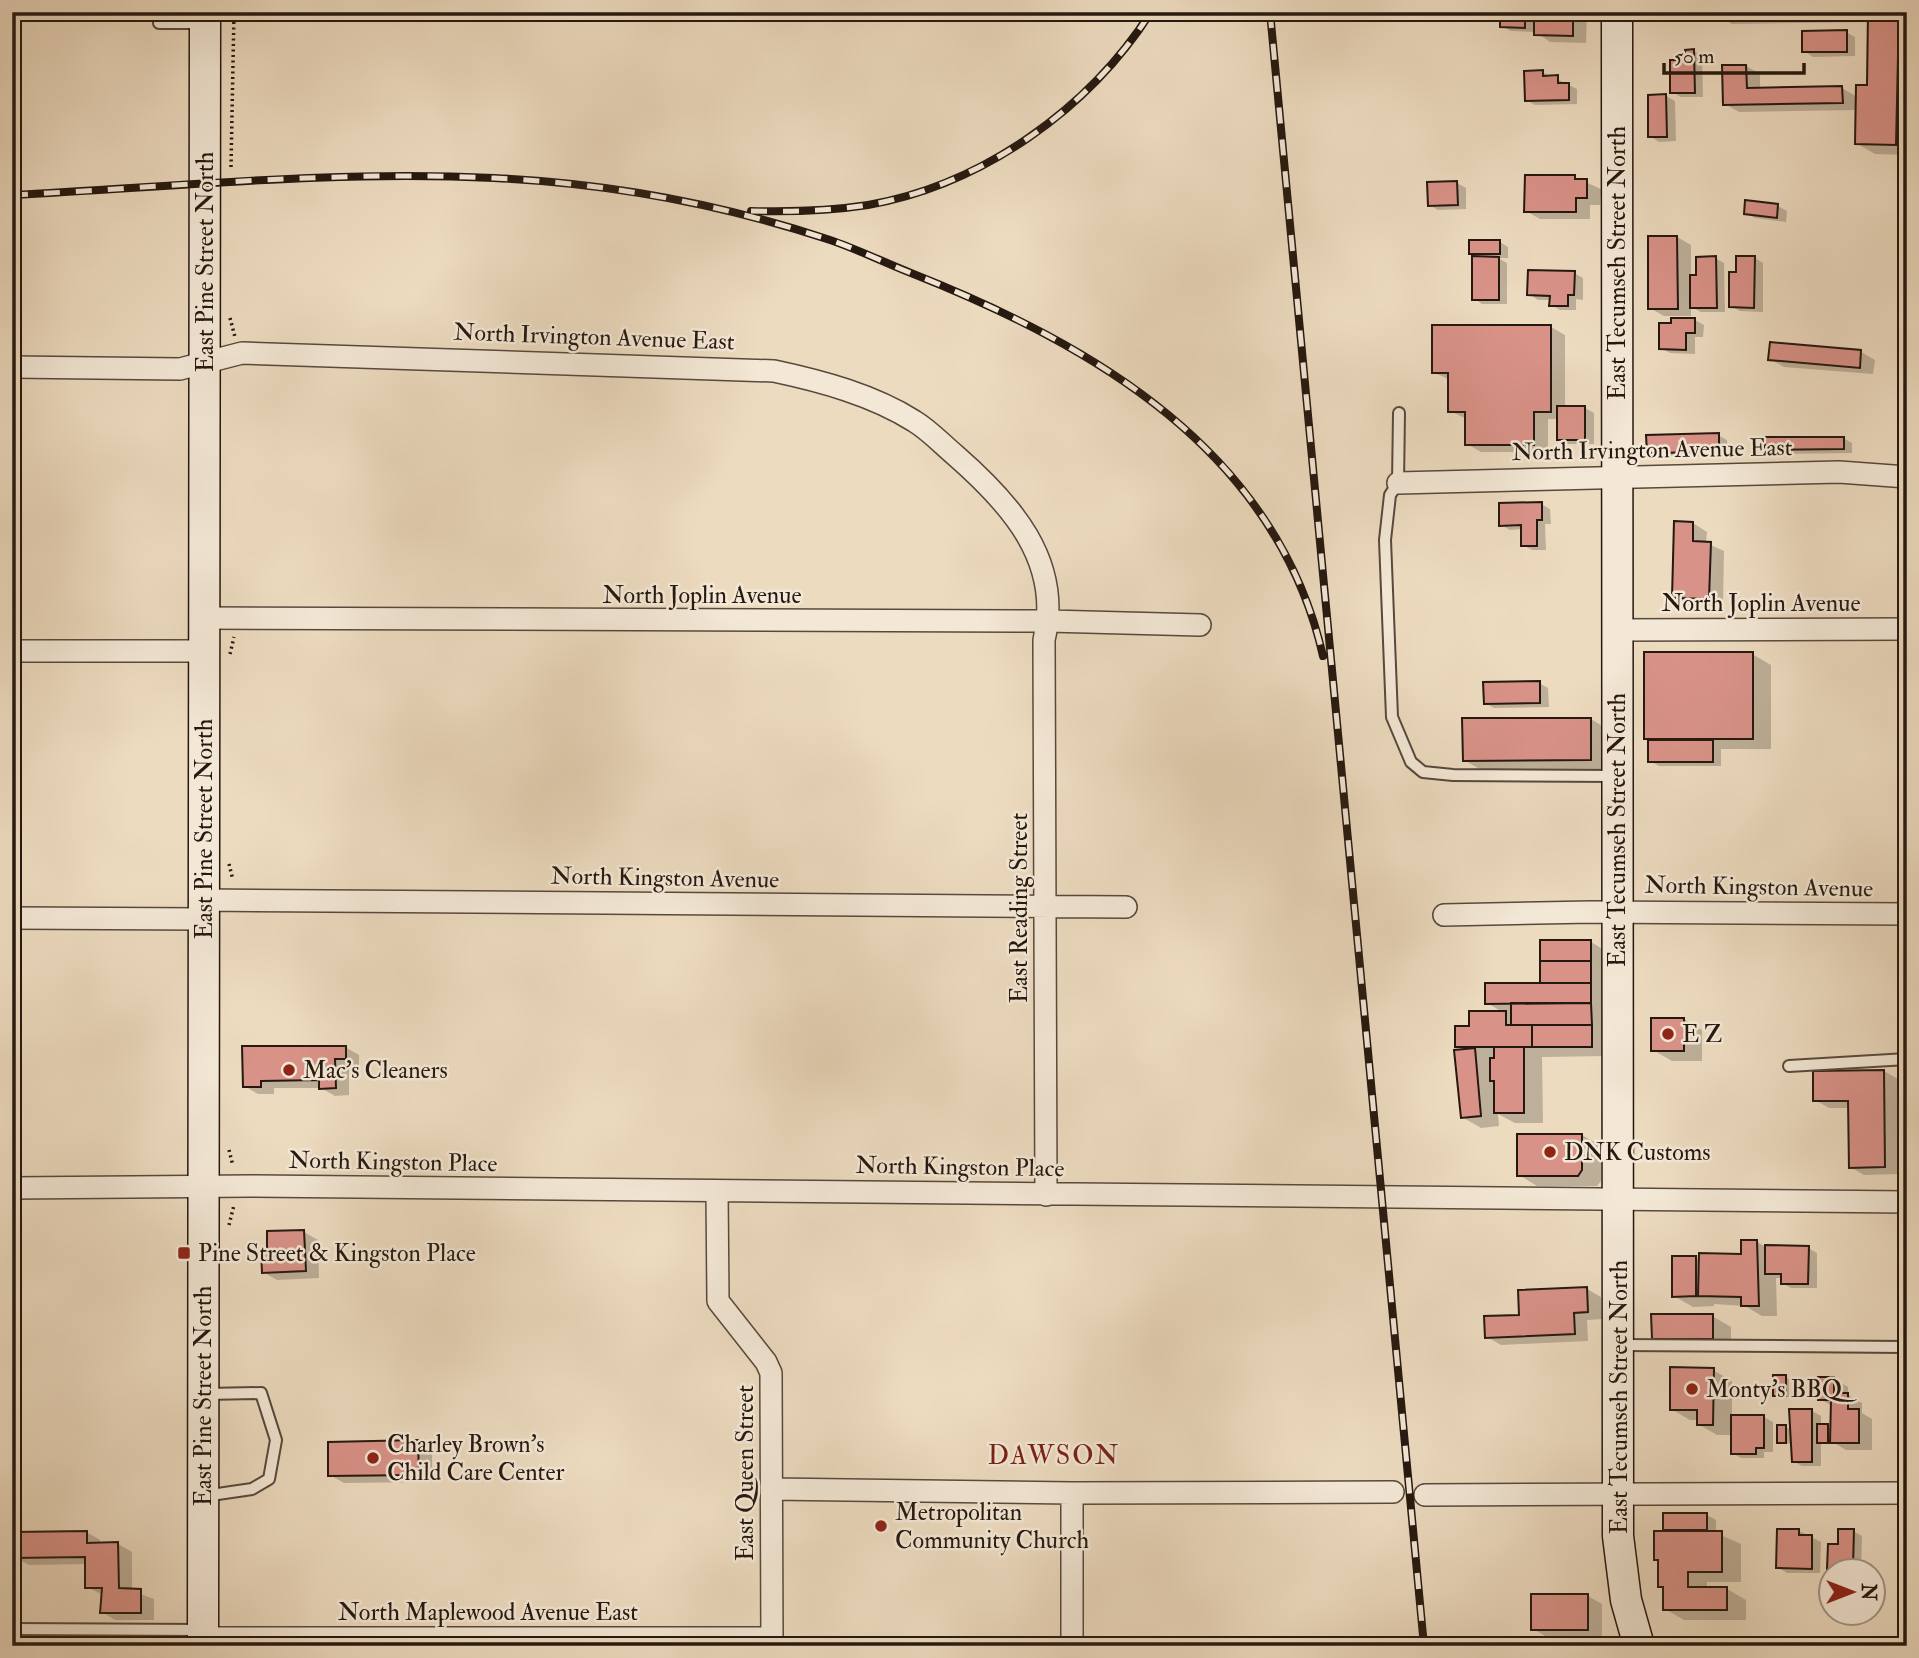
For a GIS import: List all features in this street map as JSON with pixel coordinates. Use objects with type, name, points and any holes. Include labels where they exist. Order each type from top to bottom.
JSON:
[{"type":"street","name":"East Tecumseh Street North","points":[[1617,12],[1615,630],[1620,1345],[1618,1494],[1621,1572],[1639,1646]]},
{"type":"street","name":"East Pine Street North","points":[[203,1638],[205,18]]},
{"type":"street","name":"North Irvington Avenue East","points":[[12,367],[180,369],[235,353],[457,358],[762,370],[813,379],[915,421],[993,489],[1035,546],[1046,582],[1049,621]]},
{"type":"street","name":"North Irvington Avenue East","points":[[1398,483],[1839,472],[1907,477]]},
{"type":"street","name":"North Joplin Avenue","points":[[205,618],[1049,621],[1200,625]]},
{"type":"street","name":"East Reading Street","points":[[1046,1195],[1044,640],[1049,621]]},
{"type":"street","name":"North Joplin Avenue","points":[[1615,630],[1907,629]]},
{"type":"street","points":[[12,651],[204,651]]},
{"type":"street","name":"North Kingston Avenue","points":[[12,918],[203,909],[1126,906]]},
{"type":"street","name":"North Kingston Avenue","points":[[1444,915],[1618,912],[1907,914]]},
{"type":"street","name":"North Kingston Place","points":[[12,1188],[205,1187],[1907,1202]]},
{"type":"street","name":"East Queen Street","points":[[717,1191],[718,1301],[766,1362],[771,1373],[772,1642]]},
{"type":"street","points":[[772,1489],[1072,1493],[1393,1492]]},
{"type":"street","points":[[1072,1493],[1072,1646]]},
{"type":"street","points":[[1424,1495],[1907,1493]]},
{"type":"street","name":"North Maplewood Avenue East","points":[[203,1638],[772,1642]]},
{"type":"lane","points":[[159,12],[159,23],[205,18]]},
{"type":"lane","points":[[1399,413],[1398,483],[1390,495],[1385,540],[1392,718],[1411,762],[1423,772],[1452,775],[1618,776]]},
{"type":"lane","points":[[1789,1066],[1907,1059]]},
{"type":"lane","points":[[1620,1345],[1907,1347]]},
{"type":"lane","points":[[203,1395],[261,1394],[276,1440],[269,1479],[252,1489],[203,1496]]},
{"type":"lane","points":[[12,1629],[203,1638]]},
{"type":"path","name":"East Pine Street North","points":[[233,145],[234,12]]},
{"type":"building","points":[[1500,12],[1525,12],[1525,28],[1500,27]]},
{"type":"building","points":[[1534,12],[1573,12],[1573,36],[1534,35]]},
{"type":"building","points":[[1716,12],[1864,12],[1864,15],[1716,17]]},
{"type":"building","points":[[1868,12],[1899,12],[1896,145],[1855,144],[1856,85],[1867,85]]},
{"type":"building","points":[[1847,30],[1847,52],[1802,52],[1802,31]]},
{"type":"building","points":[[1694,49],[1695,93],[1670,93],[1670,60],[1685,60],[1685,50]]},
{"type":"building","points":[[1722,65],[1746,65],[1747,88],[1842,86],[1843,103],[1723,105]]},
{"type":"building","points":[[1543,70],[1543,76],[1558,75],[1558,83],[1569,83],[1569,100],[1525,101],[1524,71]]},
{"type":"building","points":[[1666,94],[1667,137],[1648,137],[1648,95]]},
{"type":"building","points":[[1525,175],[1575,175],[1575,179],[1587,179],[1587,198],[1576,198],[1576,212],[1524,212]]},
{"type":"building","points":[[1457,181],[1458,205],[1428,206],[1427,182]]},
{"type":"building","points":[[1745,200],[1778,204],[1777,218],[1744,214]]},
{"type":"building","points":[[1648,236],[1677,236],[1678,309],[1648,309]]},
{"type":"building","points":[[1469,240],[1500,240],[1500,254],[1469,254]]},
{"type":"building","points":[[1472,256],[1499,257],[1499,300],[1472,300]]},
{"type":"building","points":[[1716,256],[1717,308],[1690,308],[1690,275],[1696,275],[1696,257]]},
{"type":"building","points":[[1736,256],[1755,256],[1754,308],[1729,307],[1729,272],[1736,272]]},
{"type":"building","points":[[1528,270],[1575,271],[1574,295],[1568,295],[1568,306],[1549,306],[1550,296],[1527,295]]},
{"type":"building","points":[[1671,318],[1695,318],[1695,333],[1686,333],[1686,350],[1659,349],[1659,323],[1671,323]]},
{"type":"building","points":[[1432,325],[1551,325],[1551,412],[1534,412],[1534,445],[1465,445],[1465,412],[1448,412],[1448,373],[1432,373]]},
{"type":"building","points":[[1770,342],[1861,350],[1860,368],[1768,360]]},
{"type":"building","points":[[1557,406],[1585,406],[1585,440],[1557,440]]},
{"type":"building","points":[[1719,433],[1719,452],[1647,453],[1646,435]]},
{"type":"building","points":[[1765,437],[1844,437],[1844,449],[1765,450]]},
{"type":"building","points":[[1542,502],[1542,520],[1537,520],[1537,546],[1521,546],[1521,525],[1499,526],[1499,503]]},
{"type":"building","points":[[1674,521],[1693,522],[1693,541],[1711,542],[1709,599],[1672,598]]},
{"type":"building","points":[[1644,652],[1753,652],[1753,739],[1644,739]]},
{"type":"building","points":[[1540,681],[1540,703],[1484,704],[1483,682]]},
{"type":"building","points":[[1462,718],[1591,718],[1591,760],[1463,761]]},
{"type":"building","points":[[1648,740],[1713,740],[1713,762],[1648,762]]},
{"type":"building","points":[[1540,940],[1591,940],[1591,961],[1540,961]]},
{"type":"building","points":[[1540,961],[1591,961],[1591,983],[1540,983]]},
{"type":"building","points":[[1485,983],[1591,983],[1591,1003],[1485,1004]]},
{"type":"building","points":[[1511,1003],[1591,1003],[1592,1025],[1511,1025]]},
{"type":"building","points":[[1469,1011],[1506,1011],[1506,1025],[1532,1025],[1532,1047],[1455,1047],[1455,1026],[1469,1026]]},
{"type":"building","name":"E Z","points":[[1651,1018],[1684,1018],[1684,1051],[1651,1051]]},
{"type":"building","points":[[1532,1025],[1592,1025],[1592,1047],[1532,1047]]},
{"type":"building","name":"Mac's Cleaners","points":[[242,1046],[346,1046],[346,1059],[335,1059],[336,1088],[319,1089],[319,1080],[261,1081],[261,1087],[243,1087]]},
{"type":"building","points":[[1494,1047],[1524,1047],[1524,1113],[1494,1113],[1494,1081],[1490,1081],[1490,1058],[1494,1058]]},
{"type":"building","points":[[1475,1048],[1481,1116],[1461,1118],[1454,1050]]},
{"type":"building","points":[[1884,1070],[1885,1167],[1849,1168],[1848,1101],[1813,1101],[1813,1071]]},
{"type":"building","name":"DNK Customs","points":[[1517,1134],[1582,1134],[1582,1170],[1578,1176],[1517,1176]]},
{"type":"building","points":[[304,1230],[306,1271],[262,1273],[261,1249],[267,1249],[267,1231]]},
{"type":"building","points":[[1741,1240],[1757,1240],[1759,1306],[1741,1306],[1741,1297],[1698,1296],[1699,1253],[1741,1254]]},
{"type":"building","points":[[1765,1245],[1809,1246],[1808,1284],[1781,1284],[1781,1274],[1765,1274]]},
{"type":"building","points":[[1672,1256],[1696,1256],[1696,1296],[1672,1297]]},
{"type":"building","points":[[1587,1287],[1588,1312],[1574,1313],[1575,1334],[1485,1338],[1484,1316],[1519,1315],[1518,1290]]},
{"type":"building","points":[[1651,1314],[1713,1314],[1713,1339],[1652,1339]]},
{"type":"building","name":"Monty's BBQ","points":[[1670,1367],[1714,1368],[1713,1425],[1697,1425],[1697,1410],[1670,1410]]},
{"type":"building","points":[[1773,1375],[1786,1375],[1786,1396],[1773,1396]]},
{"type":"building","points":[[1818,1377],[1834,1377],[1834,1393],[1848,1393],[1848,1409],[1859,1409],[1859,1443],[1830,1443],[1831,1400],[1818,1400]]},
{"type":"building","points":[[1789,1409],[1812,1409],[1812,1462],[1792,1462]]},
{"type":"building","points":[[1731,1415],[1764,1415],[1764,1448],[1756,1448],[1756,1454],[1731,1454]]},
{"type":"building","points":[[1817,1424],[1828,1424],[1828,1443],[1817,1443]]},
{"type":"building","points":[[1777,1425],[1786,1425],[1786,1443],[1777,1443]]},
{"type":"building","name":"Charley Brown's Child Care Center","points":[[418,1440],[419,1475],[328,1476],[328,1442]]},
{"type":"building","points":[[1663,1513],[1707,1513],[1707,1530],[1663,1530]]},
{"type":"building","points":[[1777,1529],[1799,1529],[1799,1535],[1812,1535],[1812,1569],[1776,1568]]},
{"type":"building","points":[[1838,1529],[1854,1529],[1853,1556],[1828,1556],[1828,1544],[1838,1544]]},
{"type":"building","points":[[87,1531],[87,1543],[118,1542],[119,1588],[141,1589],[141,1613],[100,1613],[102,1588],[85,1588],[85,1557],[13,1558],[13,1532]]},
{"type":"building","points":[[1654,1531],[1722,1531],[1722,1572],[1688,1572],[1688,1587],[1727,1587],[1727,1610],[1663,1610],[1663,1587],[1658,1587],[1658,1560],[1654,1560]]},
{"type":"building","points":[[1531,1594],[1588,1594],[1588,1630],[1531,1630]]},
{"type":"building","points":[[35,1640],[155,1640],[155,1646],[35,1646]]},
{"type":"building","points":[[1691,1641],[1772,1641],[1772,1646],[1691,1646]]},
{"type":"railway","points":[[751,211],[810,211],[868,205],[910,195],[952,180],[991,161],[1029,137],[1097,80],[1126,47],[1151,12]]},
{"type":"railway","points":[[1270,12],[1424,1646]]},
{"type":"railway","points":[[12,195],[253,180],[374,176],[494,178],[578,185],[663,197],[746,215],[838,243],[979,302],[1046,334],[1109,372],[1168,414],[1220,463],[1264,519],[1299,583],[1323,656]]},
{"type":"place","name":"E Z","points":[[1668,1034]]},
{"type":"place","name":"Mac's Cleaners","points":[[289,1070]]},
{"type":"place","name":"DNK Customs","points":[[1550,1152]]},
{"type":"place","name":"Pine Street & Kingston Place","points":[[184,1253]]},
{"type":"place","name":"Monty's BBQ","points":[[1692,1389]]},
{"type":"place","name":"Charley Brown's Child Care Center","points":[[373,1458]]},
{"type":"place","name":"Metropolitan Community Church","points":[[881,1526]]},
{"type":"district","name":"DAWSON","points":[[1054,1456]]}]
